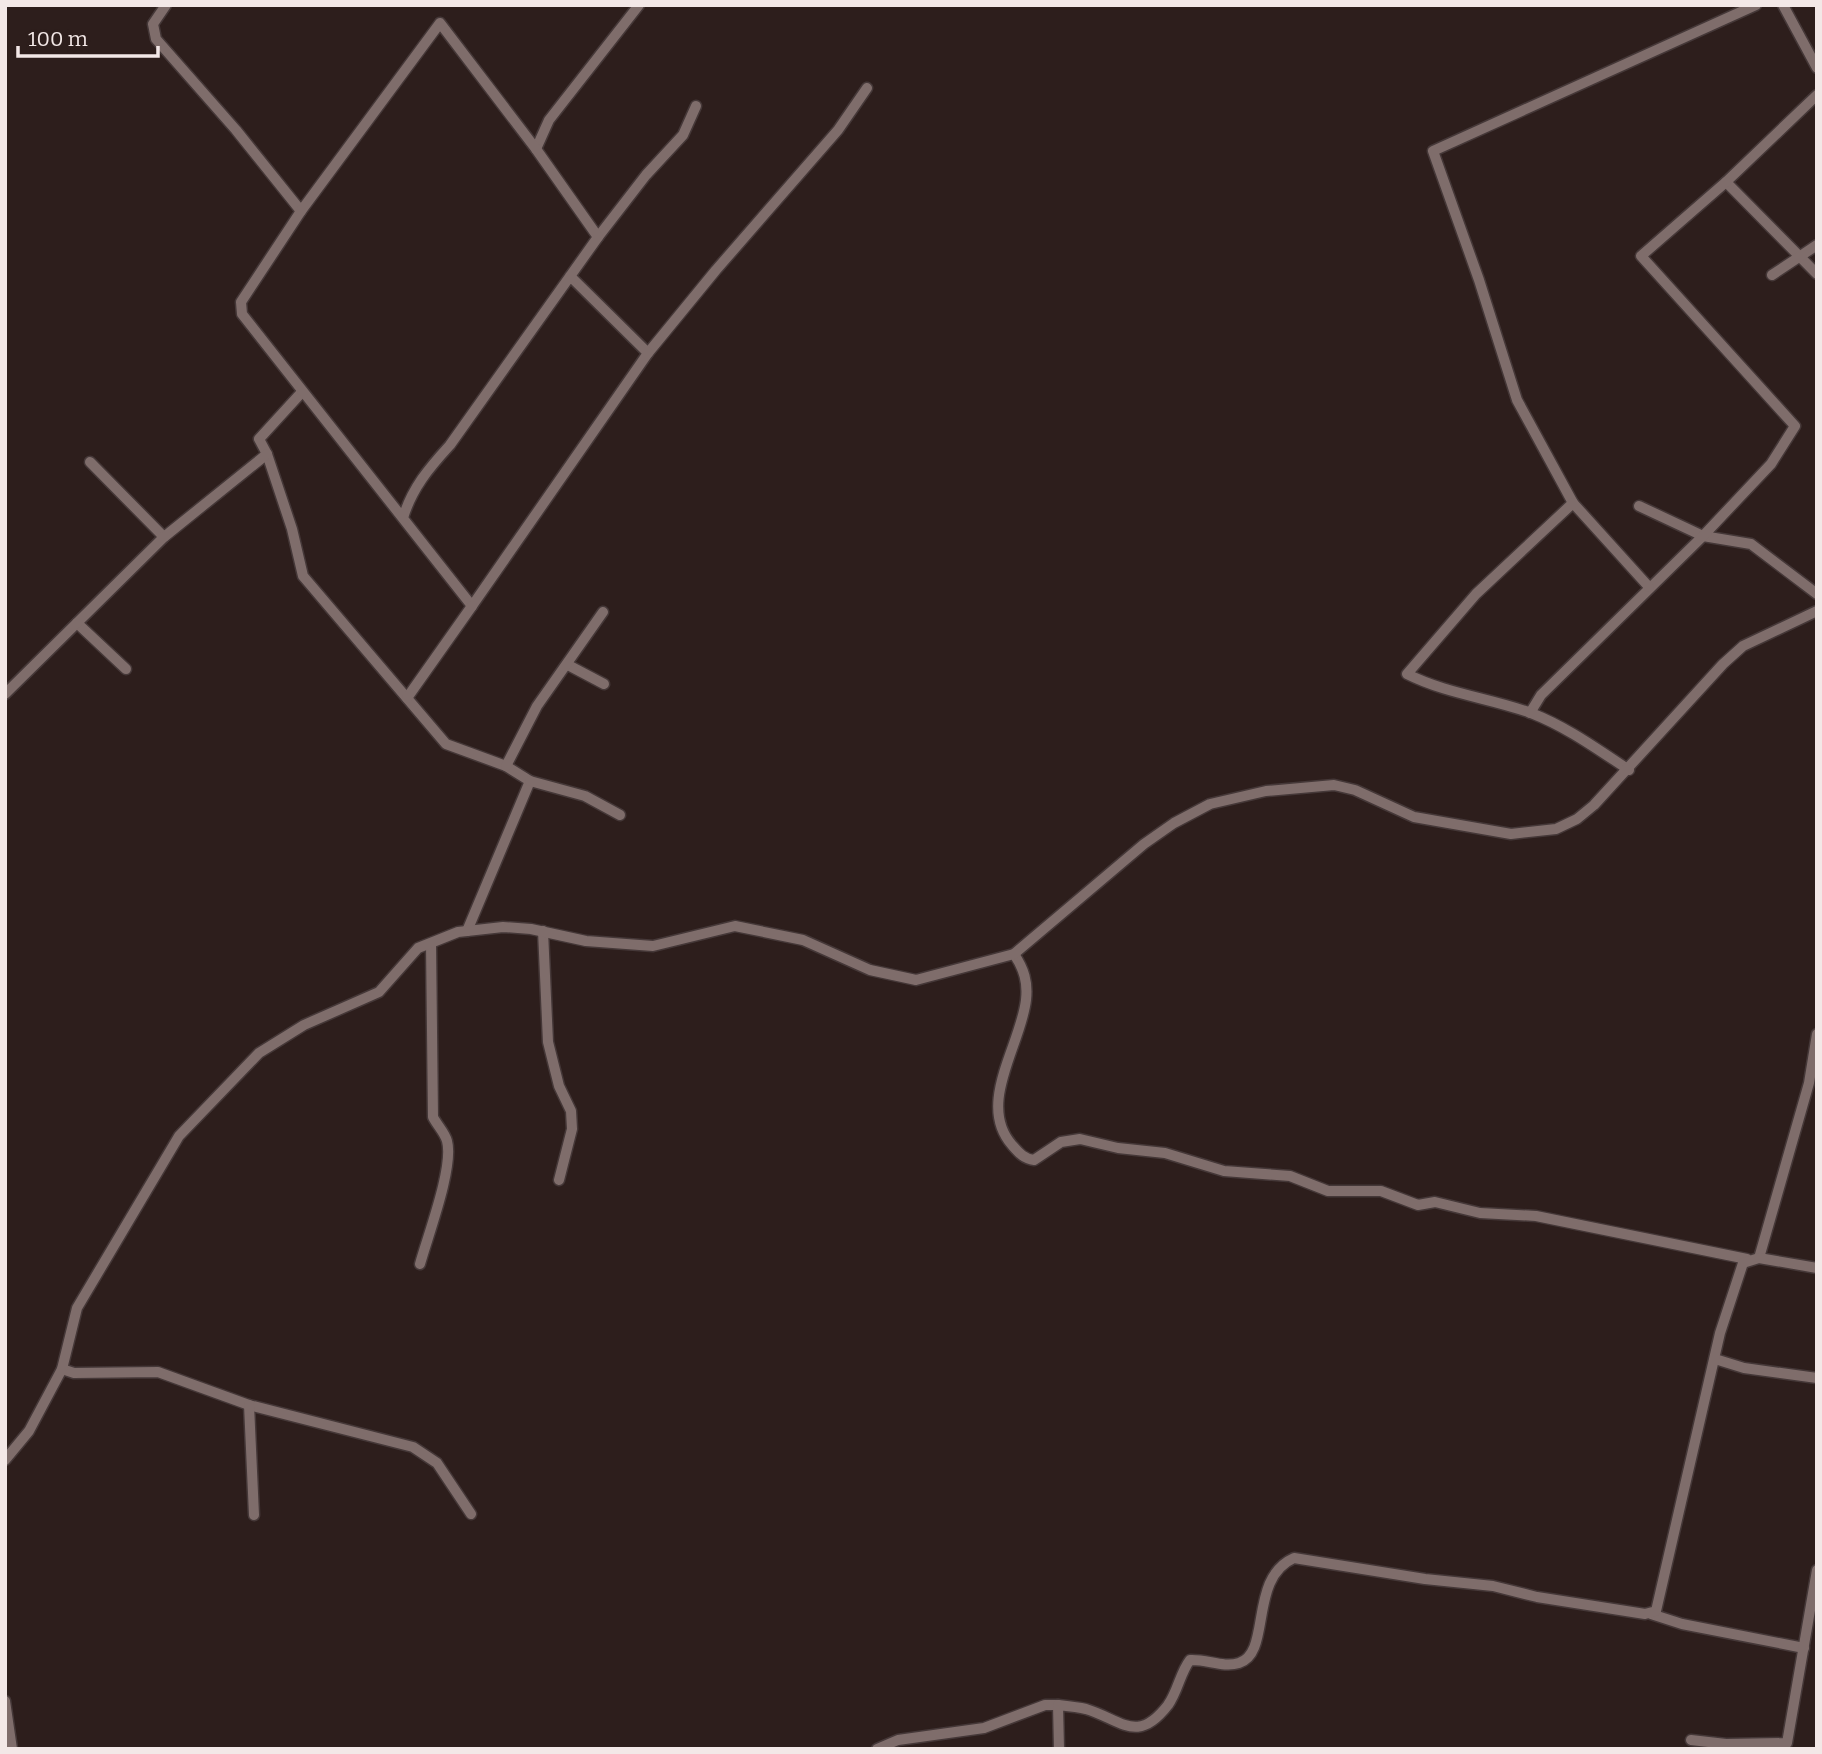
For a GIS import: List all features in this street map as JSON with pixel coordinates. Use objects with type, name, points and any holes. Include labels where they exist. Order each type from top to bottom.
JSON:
[{"type":"street","points":[[166,5],[153,24],[156,39],[236,130],[301,211]]},
{"type":"street","points":[[536,149],[549,120],[639,5]]},
{"type":"street","points":[[1648,587],[1573,503],[1517,400],[1479,280],[1433,151],[1756,5]]},
{"type":"street","points":[[1783,5],[1817,68]]},
{"type":"street","points":[[472,606],[302,393],[242,314],[241,302],[301,211],[440,23],[536,149],[598,237]]},
{"type":"street","points":[[407,698],[648,353],[838,130],[867,88]]},
{"type":"street","points":[[1530,713],[1541,695],[1648,587],[1703,536],[1771,464],[1795,426],[1641,256],[1726,182],[1817,95]]},
{"type":"street","points":[[403,518],[410,496],[424,474],[450,446],[598,237],[646,175],[683,135],[696,106]]},
{"type":"street","points":[[1726,182],[1817,274]]},
{"type":"street","points":[[1772,275],[1817,245]]},
{"type":"street","points":[[570,276],[648,353]]},
{"type":"street","points":[[302,393],[259,439],[267,454],[292,529],[303,576],[446,744],[506,766],[530,781],[585,796],[620,815]]},
{"type":"street","points":[[5,694],[164,537],[267,454]]},
{"type":"street","points":[[90,462],[164,537]]},
{"type":"street","points":[[1573,503],[1476,594],[1408,674],[1433,687],[1530,713],[1577,735],[1629,770]]},
{"type":"street","points":[[1639,506],[1703,536],[1751,544],[1817,594]]},
{"type":"street","points":[[5,1460],[29,1431],[62,1369],[77,1308],[179,1136],[259,1053],[304,1025],[379,992],[418,948],[467,931],[503,927],[543,931],[586,941],[653,946],[735,926],[803,940],[870,970],[916,980],[1014,954],[1144,844],[1174,823],[1210,804],[1266,791],[1334,785],[1355,790],[1414,817],[1511,834],[1556,829],[1577,819],[1629,770],[1723,664],[1743,646],[1817,611]]},
{"type":"street","points":[[506,766],[537,706],[603,612]]},
{"type":"street","points":[[77,623],[126,669]]},
{"type":"street","points":[[568,665],[604,684]]},
{"type":"street","points":[[467,931],[530,781]]},
{"type":"street","points":[[543,931],[548,1042],[559,1086],[571,1111],[572,1129],[559,1180]]},
{"type":"street","points":[[420,1264],[446,1180],[448,1162],[447,1140],[433,1118],[432,944]]},
{"type":"street","points":[[1014,954],[1024,968],[1026,1001],[1002,1082],[998,1114],[1002,1133],[1026,1158],[1034,1160],[1060,1142],[1080,1139],[1118,1148],[1172,1155],[1224,1171],[1290,1176],[1328,1191],[1381,1191],[1418,1205],[1435,1202],[1480,1213],[1536,1216],[1645,1240],[1817,1268]]},
{"type":"street","points":[[1753,1259],[1809,1083],[1817,1034]]},
{"type":"street","points":[[1651,1614],[1659,1606],[1728,1310],[1743,1263],[1753,1259]]},
{"type":"street","points":[[1715,1359],[1744,1368],[1817,1378]]},
{"type":"street","points":[[62,1369],[74,1373],[158,1372],[249,1405],[413,1447],[437,1463],[471,1514]]},
{"type":"street","points":[[249,1405],[254,1516]]},
{"type":"street","points":[[877,1749],[898,1740],[962,1734],[1045,1705],[1085,1709],[1134,1728],[1154,1720],[1170,1702],[1190,1660],[1234,1665],[1244,1662],[1253,1650],[1268,1583],[1284,1563],[1294,1558],[1425,1579],[1493,1586],[1537,1597],[1651,1614],[1682,1624],[1804,1648]]},
{"type":"street","points":[[1691,1740],[1727,1744],[1787,1743],[1817,1570]]},
{"type":"street","points":[[5,1701],[12,1749]]},
{"type":"street","points":[[1058,1705],[1059,1749]]}]
